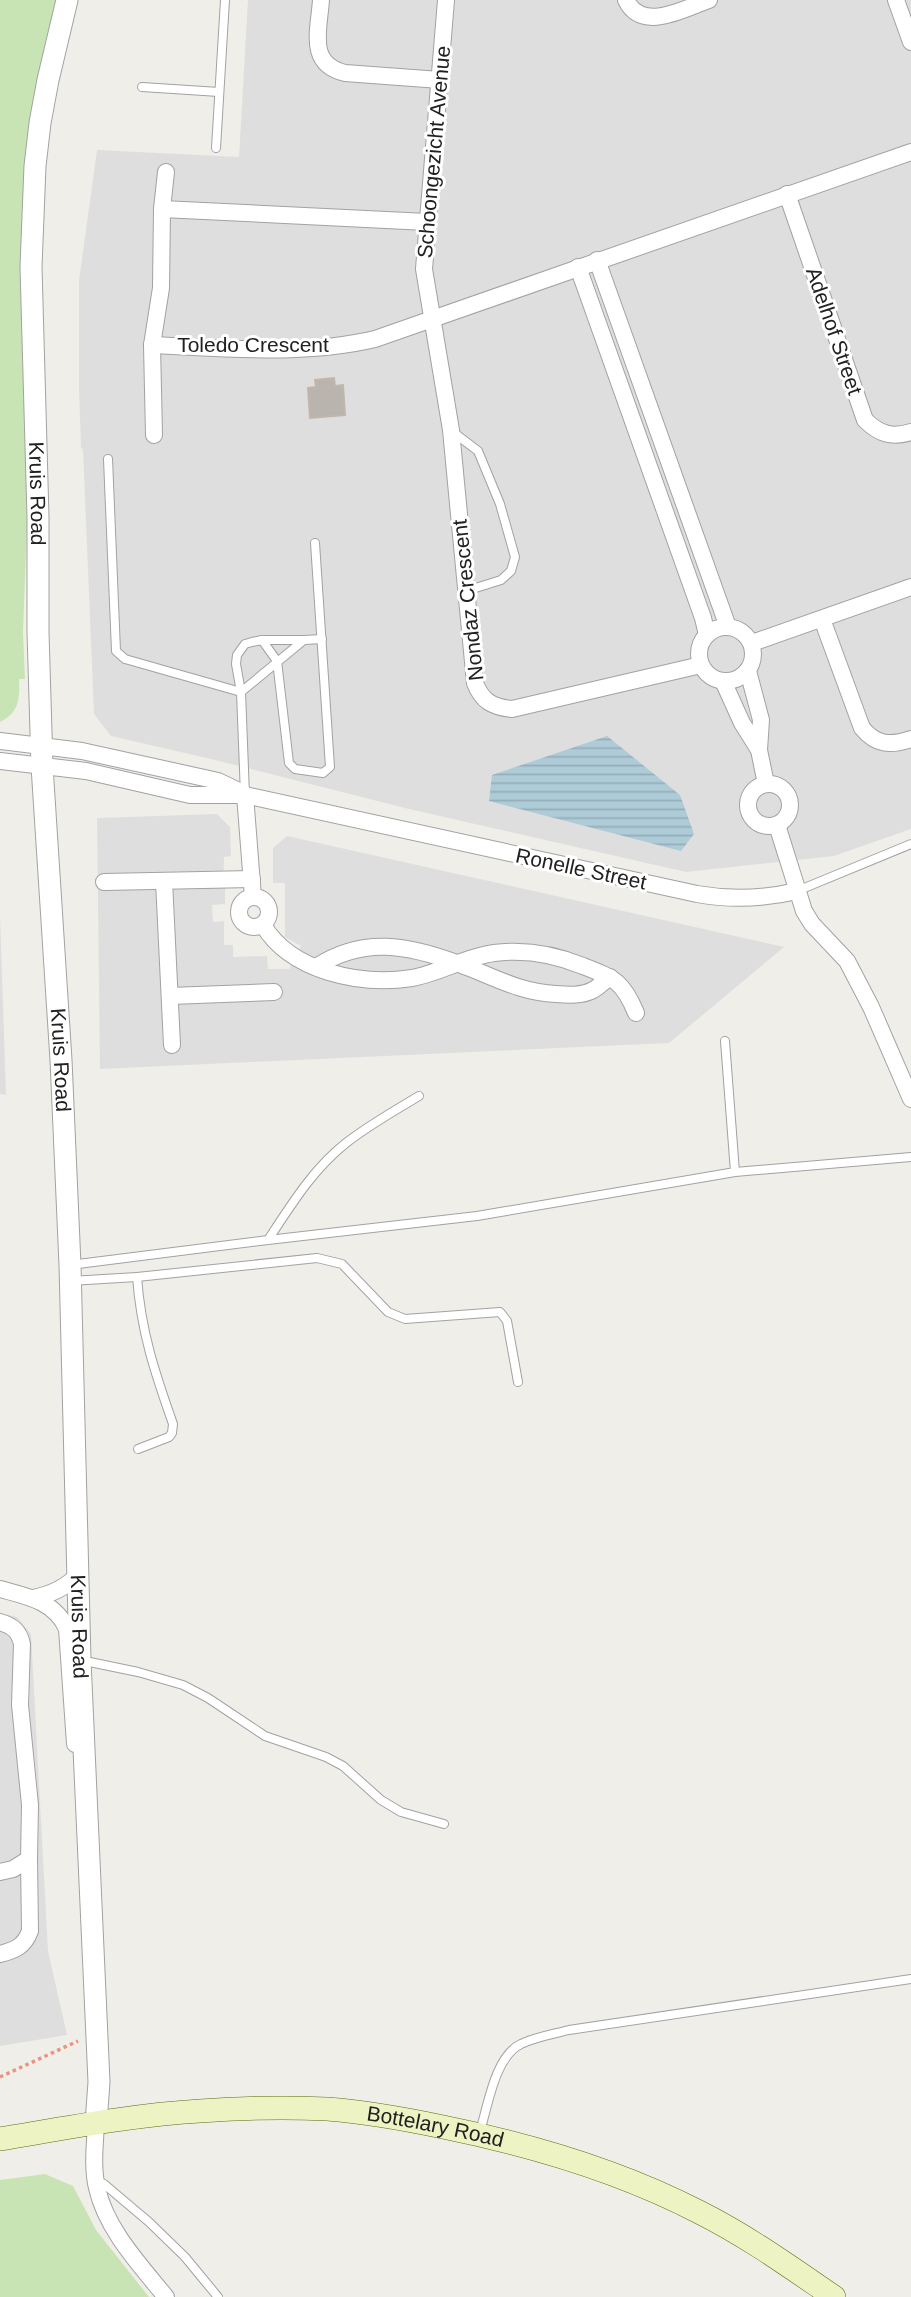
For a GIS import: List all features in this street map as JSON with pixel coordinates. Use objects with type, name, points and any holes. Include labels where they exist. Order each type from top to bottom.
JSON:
[{"type":"main road","name":"Bottelary Road","points":[[0,2139],[96,2123],[198,2111],[327,2109],[404,2119],[480,2134],[579,2161],[638,2183],[700,2212],[763,2248],[834,2297]]},
{"type":"street","name":"Kruis Road","points":[[67,0],[40,123],[31,216],[31,267],[42,756],[61,1060],[70,1273],[80,1660],[99,2082],[96,2123]]},
{"type":"street","points":[[321,0],[318,53],[323,62],[333,70],[440,80]]},
{"type":"street","name":"Schoongezicht Avenue","points":[[433,317],[424,269],[446,0]]},
{"type":"street","points":[[626,0],[639,15],[652,18],[709,0]]},
{"type":"street","points":[[896,0],[911,42]]},
{"type":"street","points":[[433,317],[911,152]]},
{"type":"street","name":"Toledo Crescent","points":[[154,435],[152,345],[161,288],[162,209],[166,172]]},
{"type":"street","name":"Adelhof Street","points":[[787,194],[865,420],[886,435],[899,436],[911,432]]},
{"type":"street","points":[[162,209],[427,222]]},
{"type":"street","points":[[597,260],[728,627]]},
{"type":"street","points":[[578,267],[703,618],[706,635]]},
{"type":"street","name":"Toledo Crescent","points":[[152,345],[298,349],[353,344],[375,340],[433,317]]},
{"type":"street","name":"Nondaz Crescent","points":[[433,317],[451,430],[475,682],[480,695],[500,708],[512,709],[701,665]]},
{"type":"street","points":[[752,643],[911,587]]},
{"type":"street","points":[[822,619],[862,728],[871,739],[884,743],[900,743],[911,739]]},
{"type":"street","points":[[728,627],[740,630],[752,643],[753,661],[748,671],[737,680],[723,681],[710,677],[701,665],[699,652],[706,635],[714,629],[728,627]]},
{"type":"street","points":[[748,671],[761,720],[759,750],[766,784]]},
{"type":"street","points":[[723,681],[742,723],[759,750]]},
{"type":"street","name":"Ronelle Street","points":[[0,741],[42,756]]},
{"type":"street","name":"Ronelle Street","points":[[0,761],[82,751],[218,780],[246,795],[697,894],[742,899],[797,891]]},
{"type":"street","points":[[766,784],[782,789],[790,800],[788,815],[777,825],[758,824],[748,807],[750,795],[766,784]]},
{"type":"street","points":[[246,795],[253,897]]},
{"type":"street","points":[[777,825],[804,911],[812,924],[847,961],[871,1007],[911,1099]]},
{"type":"street","points":[[104,882],[252,879]]},
{"type":"street","points":[[164,881],[173,1045]]},
{"type":"street","points":[[253,897],[263,899],[269,907],[269,917],[258,928],[248,927],[239,915],[244,901],[253,897]]},
{"type":"street","points":[[263,925],[270,937],[295,957],[316,967],[343,975],[386,980],[413,978],[481,955],[497,953],[537,953],[567,959],[621,984],[636,1013]]},
{"type":"street","points":[[316,967],[343,951],[377,945],[401,948],[459,964],[511,986],[544,994],[583,994],[610,977]]},
{"type":"street","points":[[170,996],[274,992]]},
{"type":"street","points":[[33,1598],[62,1589],[79,1574]]},
{"type":"street","points":[[0,1589],[33,1598],[55,1611],[66,1629],[72,1721],[88,1815]]},
{"type":"street","points":[[0,1622],[16,1629],[22,1644],[20,1705],[30,1805],[30,1931],[16,1950],[0,1954]]},
{"type":"street","points":[[0,1872],[13,1869],[29,1858]]},
{"type":"street","points":[[96,2123],[95,2180],[101,2203],[111,2224],[166,2297]]},
{"type":"lane","points":[[216,148],[225,0]]},
{"type":"lane","points":[[142,87],[219,92]]},
{"type":"lane","points":[[451,430],[478,451],[500,504],[515,557],[510,571],[500,580],[466,592]]},
{"type":"lane","points":[[108,460],[116,652],[125,659],[241,692]]},
{"type":"lane","points":[[262,640],[277,661],[289,763],[295,769],[323,773],[330,767],[314,543]]},
{"type":"lane","points":[[246,795],[237,655],[245,645],[262,640],[322,639]]},
{"type":"lane","points":[[241,692],[304,640]]},
{"type":"lane","name":"Ronelle Street","points":[[797,891],[911,844]]},
{"type":"lane","points":[[725,1041],[735,1172]]},
{"type":"lane","points":[[268,1240],[299,1192],[325,1162],[365,1129],[419,1096]]},
{"type":"lane","points":[[70,1273],[268,1240],[477,1216],[735,1172],[911,1157]]},
{"type":"lane","points":[[70,1273],[137,1277],[317,1258],[334,1261],[342,1264],[396,1317],[418,1319],[500,1312],[507,1321],[518,1382]]},
{"type":"lane","points":[[137,1277],[148,1350],[173,1424],[169,1437],[138,1449]]},
{"type":"lane","points":[[80,1660],[183,1685],[208,1698],[265,1736],[326,1757],[343,1766],[381,1800],[401,1812],[444,1824]]},
{"type":"lane","points":[[480,2134],[499,2067],[506,2056],[522,2043],[569,2030],[911,1979]]},
{"type":"lane","points":[[95,2180],[113,2192],[176,2248],[218,2297]]},
{"type":"path","points":[[0,2077],[97,2034]]},
{"type":"shaded area","points":[[248,0],[911,0],[911,829],[834,856],[686,872],[409,809],[111,736],[94,714],[79,388],[79,281],[97,150],[239,157]]},
{"type":"shaded area","points":[[217,814],[230,827],[231,856],[224,857],[225,904],[212,905],[213,922],[224,921],[224,945],[233,945],[233,957],[267,956],[268,969],[289,969],[301,946],[285,937],[285,883],[273,883],[273,848],[287,836],[784,947],[669,1043],[100,1069],[97,818]]},
{"type":"shaded area","points":[[0,915],[6,1095],[0,1094]]},
{"type":"shaded area","points":[[0,1613],[17,1617],[31,1634],[48,1951],[67,2035],[0,2046]]},
{"type":"green space","points":[[0,0],[57,0],[25,381],[25,679],[19,679],[15,710],[0,722]]},
{"type":"green space","points":[[45,2174],[73,2186],[96,2230],[149,2297],[0,2297],[0,2180]]},
{"type":"water","points":[[607,736],[680,795],[694,834],[681,851],[489,801],[492,775]]},
{"type":"building","points":[[334,378],[335,386],[343,385],[345,415],[310,418],[308,388],[316,387],[315,380]]}]
